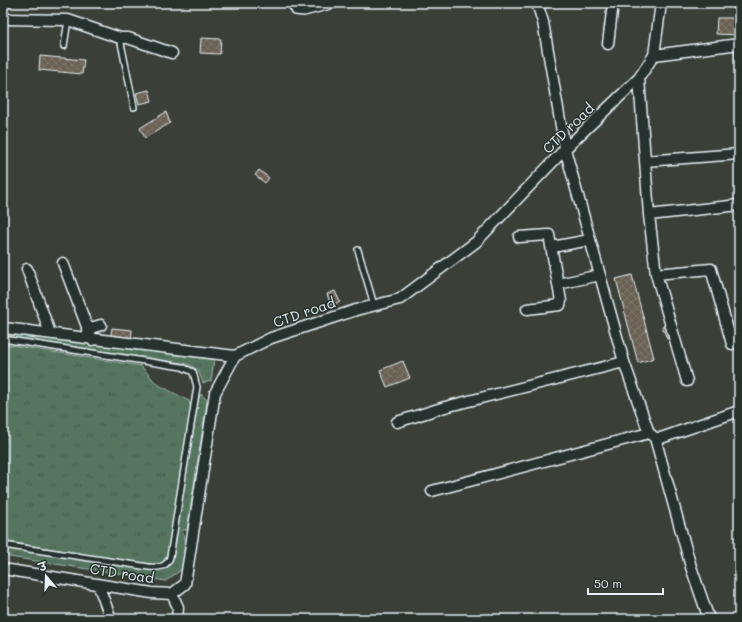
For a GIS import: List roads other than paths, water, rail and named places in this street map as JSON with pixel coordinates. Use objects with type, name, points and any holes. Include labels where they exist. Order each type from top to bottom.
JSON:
[{"type":"street","points":[[537,3],[543,22],[565,149],[624,362],[652,435],[691,567],[709,619]]},
{"type":"street","points":[[543,22],[545,3]]},
{"type":"street","points":[[608,44],[613,3]]},
{"type":"street","name":"CTD road","points":[[3,569],[152,593],[172,594],[185,584],[215,393],[235,356],[271,338],[356,310],[400,299],[476,242],[565,149],[639,78],[654,55],[661,3]]},
{"type":"street","points":[[3,19],[68,20],[120,38],[128,38],[172,53]]},
{"type":"street","points":[[654,55],[739,44]]},
{"type":"street","points":[[639,78],[648,215],[656,274],[687,381]]},
{"type":"street","points":[[645,161],[739,154]]},
{"type":"street","points":[[648,215],[739,205]]},
{"type":"street","points":[[520,237],[547,234],[550,237],[562,301],[560,304],[526,309]]},
{"type":"street","points":[[552,247],[590,240]]},
{"type":"street","points":[[63,263],[92,340]]},
{"type":"street","points":[[27,269],[50,333]]},
{"type":"street","points":[[656,274],[711,269],[732,344]]},
{"type":"street","points":[[558,284],[600,275]]},
{"type":"street","points":[[87,329],[101,325]]},
{"type":"street","points":[[3,327],[92,340],[235,356]]},
{"type":"street","points":[[397,422],[445,407],[624,362]]},
{"type":"street","points":[[432,491],[652,435],[661,438],[739,411]]},
{"type":"street","points":[[98,584],[111,619]]},
{"type":"street","points":[[172,594],[178,607],[177,619]]},
{"type":"lane","points":[[3,7],[10,3]]},
{"type":"lane","points":[[290,3],[295,12],[304,13],[342,3]]},
{"type":"lane","points":[[64,46],[68,20]]},
{"type":"lane","points":[[120,38],[134,107]]},
{"type":"lane","points":[[358,250],[374,305]]},
{"type":"lane","points":[[3,339],[182,367],[193,372],[200,388],[170,557],[166,565],[161,567],[149,567],[3,545]]}]
